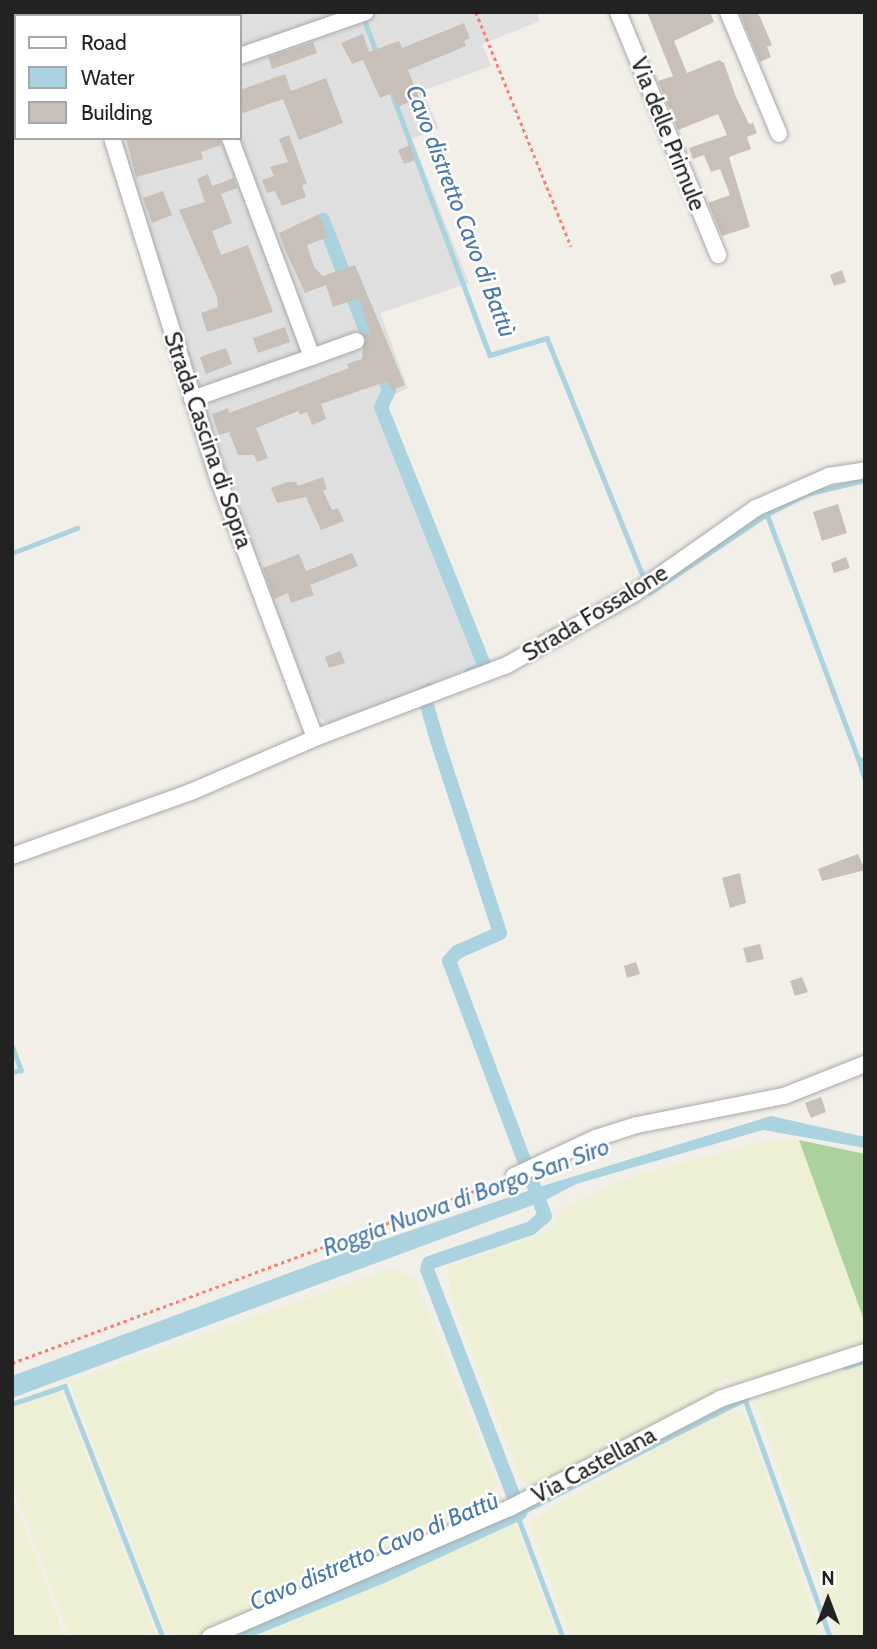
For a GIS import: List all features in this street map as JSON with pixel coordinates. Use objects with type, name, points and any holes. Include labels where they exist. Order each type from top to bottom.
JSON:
[{"type":"street","points":[[242,55],[366,12]]},
{"type":"street","name":"Via delle Primule","points":[[618,12],[718,255]]},
{"type":"street","points":[[728,12],[779,134]]},
{"type":"street","name":"Strada Cascina di Sopra","points":[[113,140],[192,399],[315,738]]},
{"type":"street","points":[[231,140],[312,357]]},
{"type":"street","points":[[192,399],[356,341]]},
{"type":"street","name":"Strada Fossalone","points":[[12,856],[191,792],[315,738],[426,699],[557,641],[756,508],[820,480],[865,470]]},
{"type":"street","points":[[526,1172],[578,1146],[636,1125],[784,1096],[865,1065]]},
{"type":"street","name":"Via Castellana","points":[[210,1637],[515,1505],[720,1399],[865,1352]]},
{"type":"path","points":[[477,12],[571,246]]},
{"type":"path","points":[[12,1363],[526,1172]]},
{"type":"shaded area","points":[[84,12],[536,12],[540,21],[482,44],[491,66],[422,91],[439,128],[412,139],[469,283],[380,313],[408,388],[391,396],[378,410],[479,665],[420,688],[416,697],[333,728],[313,712],[244,536],[119,140],[242,140],[242,14]]},
{"type":"green space","points":[[12,12],[42,14],[14,14],[12,120]]},
{"type":"green space","points":[[799,1140],[865,1323],[865,1347],[745,1380],[725,1378],[715,1391],[543,1485],[523,1483],[451,1299],[448,1267],[546,1232],[562,1210],[616,1181],[763,1141]]},
{"type":"green space","points":[[799,1140],[865,1154],[865,1323]]},
{"type":"green space","points":[[393,1268],[416,1280],[496,1482],[489,1511],[195,1637],[166,1633],[69,1381]]},
{"type":"green space","points":[[865,1365],[865,1637],[838,1637],[756,1404],[768,1393]]},
{"type":"green space","points":[[56,1389],[64,1398],[154,1630],[138,1637],[71,1637],[13,1488],[12,1408]]},
{"type":"green space","points":[[729,1409],[745,1415],[822,1637],[571,1637],[530,1524],[543,1512]]},
{"type":"green space","points":[[12,1496],[43,1576],[64,1637],[12,1637]]},
{"type":"green space","points":[[515,1524],[557,1637],[257,1637],[271,1631]]},
{"type":"water","points":[[771,1116],[865,1137],[865,1148],[763,1130],[576,1184],[544,1201],[539,1187]]},
{"type":"water","points":[[537,1188],[541,1202],[12,1398],[12,1376],[332,1257]]},
{"type":"building","points":[[647,12],[710,12],[714,22],[674,41],[687,73],[719,60],[724,63],[749,124],[753,123],[757,133],[747,137],[751,149],[729,157],[750,227],[722,236],[708,203],[730,195],[720,169],[711,172],[704,155],[693,159],[689,148],[727,135],[718,114],[678,130],[658,81],[673,76]]},
{"type":"building","points":[[739,12],[756,12],[760,17],[772,45],[767,47],[771,57],[760,62]]},
{"type":"building","points":[[464,23],[470,38],[464,41],[466,46],[408,70],[419,98],[397,107],[392,93],[380,98],[363,60],[352,64],[341,43],[363,34],[369,52],[399,41],[402,48]]},
{"type":"building","points":[[313,42],[317,53],[272,69],[268,57]]},
{"type":"building","points":[[285,74],[291,91],[326,78],[343,123],[299,140],[283,99],[242,113],[242,89]]},
{"type":"building","points":[[289,135],[307,184],[302,185],[306,197],[282,206],[275,191],[267,193],[262,180],[274,176],[270,167],[288,162],[279,139]]},
{"type":"building","points":[[127,140],[220,140],[221,145],[201,152],[203,159],[136,177]]},
{"type":"building","points":[[410,145],[415,160],[404,164],[398,150]]},
{"type":"building","points":[[208,174],[212,186],[234,178],[237,188],[221,194],[232,223],[212,231],[221,255],[248,245],[273,312],[207,332],[201,313],[218,307],[217,297],[179,210],[205,202],[197,179]]},
{"type":"building","points":[[163,191],[172,215],[152,223],[143,198]]},
{"type":"building","points":[[319,214],[328,237],[307,245],[314,267],[323,276],[355,265],[405,385],[392,390],[388,381],[321,404],[326,419],[312,425],[307,412],[300,415],[298,411],[256,428],[268,458],[257,462],[254,455],[238,455],[229,432],[219,435],[212,414],[228,408],[229,413],[349,368],[347,364],[362,359],[364,334],[370,333],[359,298],[333,307],[326,285],[305,293],[287,254],[279,233]]},
{"type":"building","points":[[842,270],[846,282],[834,286],[830,275]]},
{"type":"building","points":[[285,327],[290,342],[258,353],[253,338]]},
{"type":"building","points":[[226,348],[232,364],[206,374],[200,357]]},
{"type":"building","points":[[323,477],[327,489],[323,491],[332,510],[338,508],[344,521],[321,530],[306,497],[277,503],[271,488],[287,482],[296,482],[298,486]]},
{"type":"building","points":[[838,504],[847,533],[822,541],[813,512]]},
{"type":"building","points":[[352,553],[358,566],[310,585],[314,595],[291,603],[288,593],[274,599],[263,568],[299,554],[306,571]]},
{"type":"building","points":[[846,557],[850,568],[834,573],[831,563]]},
{"type":"building","points":[[340,651],[345,663],[329,668],[325,657]]},
{"type":"building","points":[[858,854],[865,870],[822,881],[818,869]]},
{"type":"building","points":[[740,873],[746,903],[730,908],[722,878]]},
{"type":"building","points":[[760,944],[764,959],[747,963],[743,948]]},
{"type":"building","points":[[636,962],[640,974],[627,978],[624,966]]},
{"type":"building","points":[[802,977],[808,992],[795,996],[790,981]]},
{"type":"building","points":[[821,1097],[826,1112],[811,1118],[805,1103]]},
{"type":"waterway","name":"Cavo distretto Cavo di Battù","points":[[365,22],[377,54]]},
{"type":"waterway","name":"Cavo distretto Cavo di Battù","points":[[390,88],[490,355],[547,338],[645,580]]},
{"type":"waterway","name":"Cavo distretto Cavo di Battù","points":[[323,220],[389,390],[381,407],[486,669],[471,674]]},
{"type":"waterway","name":"Cavo distretto Cavo di Battù","points":[[767,514],[806,494],[865,480]]},
{"type":"waterway","name":"Cavo distretto Cavo di Battù","points":[[649,593],[767,514],[859,760],[865,759]]},
{"type":"waterway","name":"Cavo distretto Cavo di Battù","points":[[12,553],[77,528]]},
{"type":"waterway","name":"Cavo distretto Cavo di Battù","points":[[233,1637],[383,1576],[520,1513],[427,1270],[429,1263],[531,1228],[545,1216],[449,961],[457,952],[500,933],[437,740],[424,695],[429,690]]},
{"type":"waterway","name":"Cavo distretto Cavo di Battù","points":[[859,760],[865,778]]},
{"type":"waterway","name":"Cavo distretto Cavo di Battù","points":[[12,1045],[21,1070],[12,1073]]},
{"type":"waterway","points":[[845,1367],[865,1361]]},
{"type":"waterway","points":[[12,1404],[65,1386],[163,1637]]},
{"type":"waterway","points":[[520,1513],[747,1398]]},
{"type":"waterway","points":[[745,1399],[830,1637]]},
{"type":"waterway","points":[[517,1514],[563,1637]]},
{"type":"water label","name":"Roggia Nuova di Borgo San Siro","points":[[466,1197]]}]
